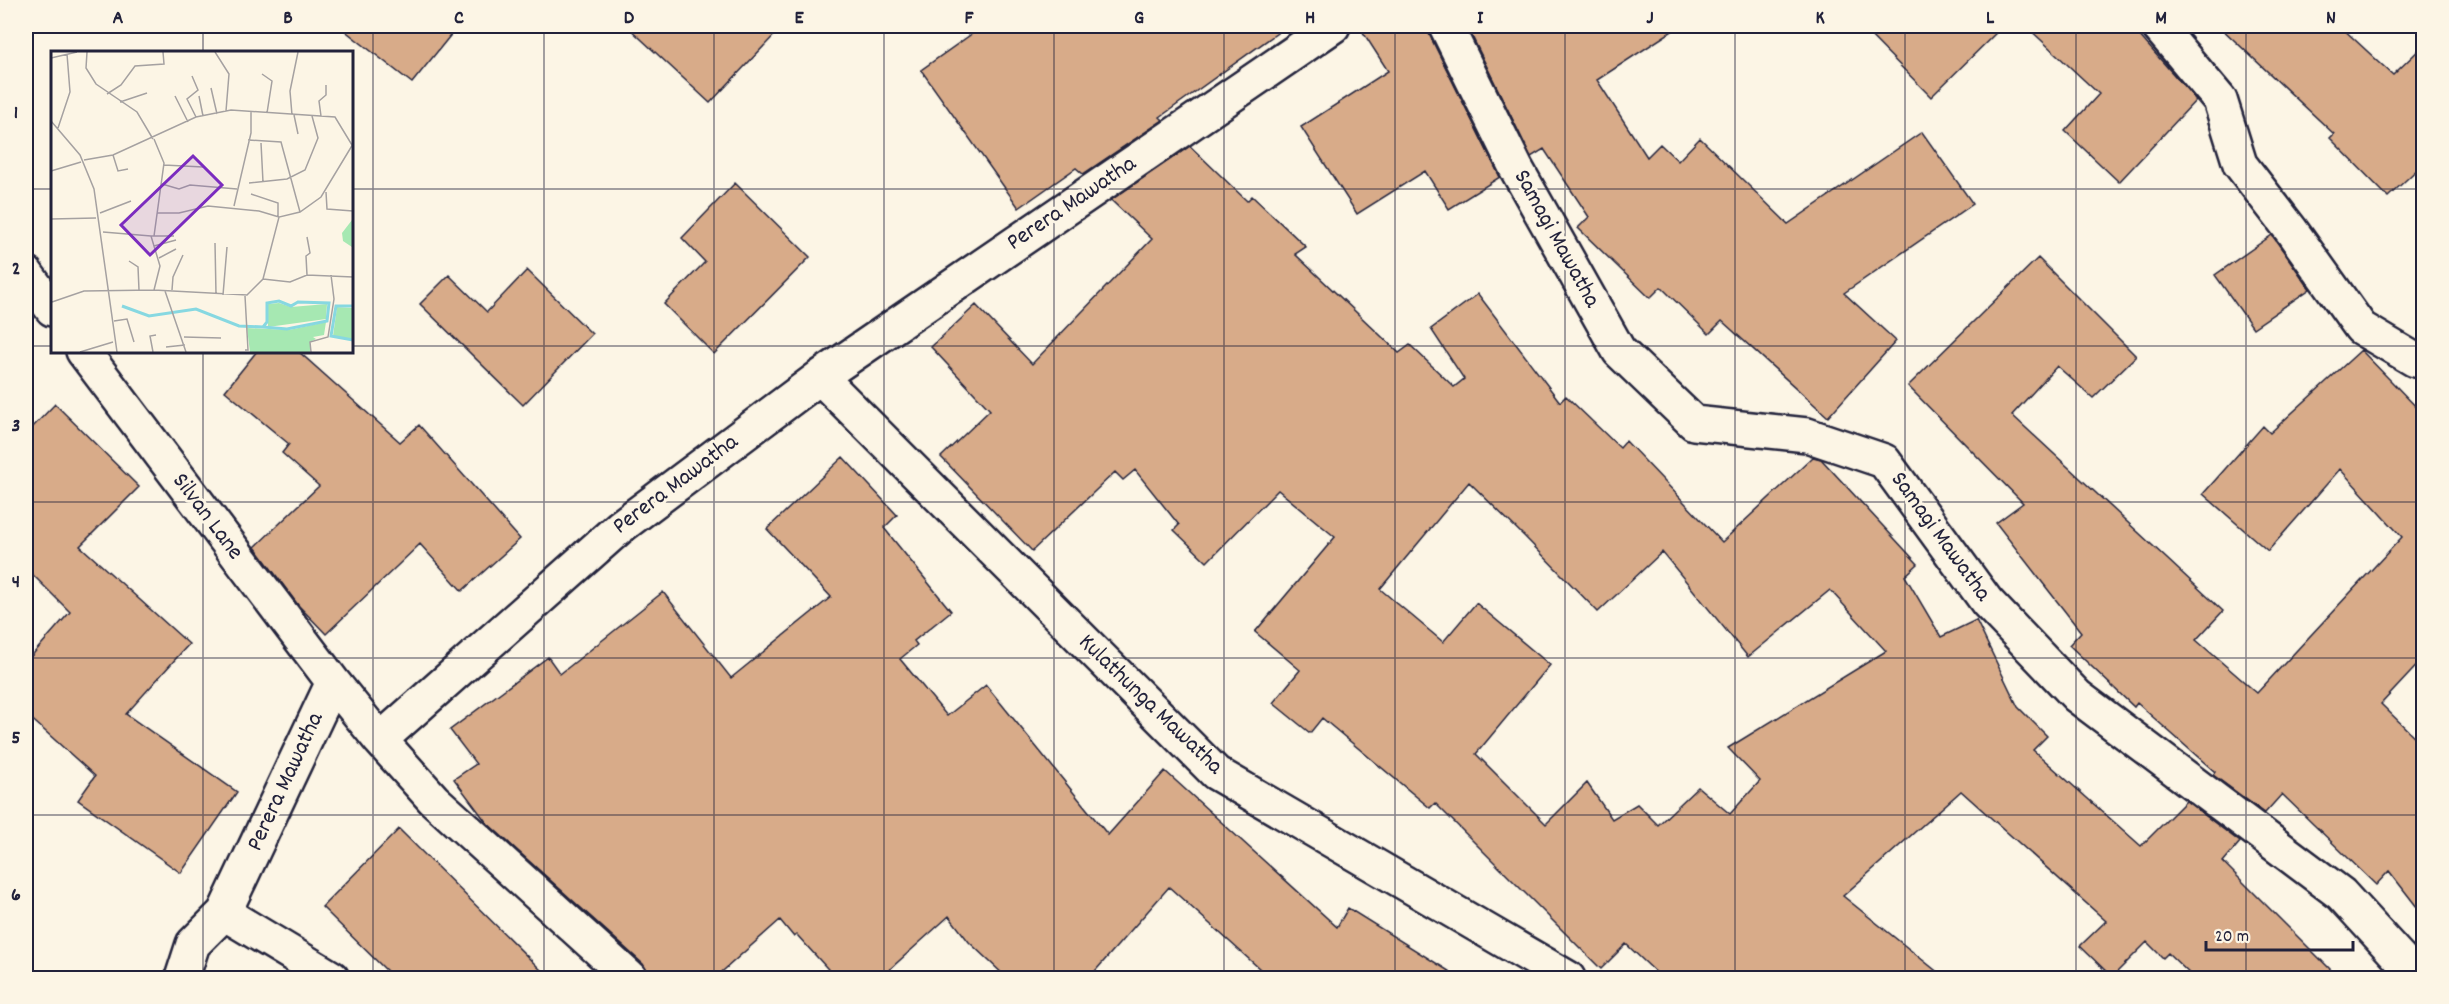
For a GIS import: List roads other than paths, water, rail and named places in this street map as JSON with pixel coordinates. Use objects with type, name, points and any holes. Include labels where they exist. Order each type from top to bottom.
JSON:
[{"type":"street","name":"Perera Mawatha","points":[[182,978],[193,944],[224,913],[333,682],[380,740],[620,527],[820,376],[1333,26]]},
{"type":"street","name":"Samagi Mawatha","points":[[1446,26],[1516,168],[1618,351],[1694,423],[1808,435],[1884,461],[1987,602],[2077,696],[2341,894],[2418,978]]},
{"type":"street","points":[[2158,26],[2220,100],[2240,164],[2291,230],[2361,328],[2415,360]]},
{"type":"street","points":[[26,273],[51,308]]},
{"type":"street","name":"Silvan Lane","points":[[84,352],[333,682]]},
{"type":"street","name":"Kulathunga Mawatha","points":[[820,376],[1216,773],[1568,978]]},
{"type":"street","points":[[380,740],[434,800],[630,978]]},
{"type":"street","points":[[224,913],[332,978]]}]
